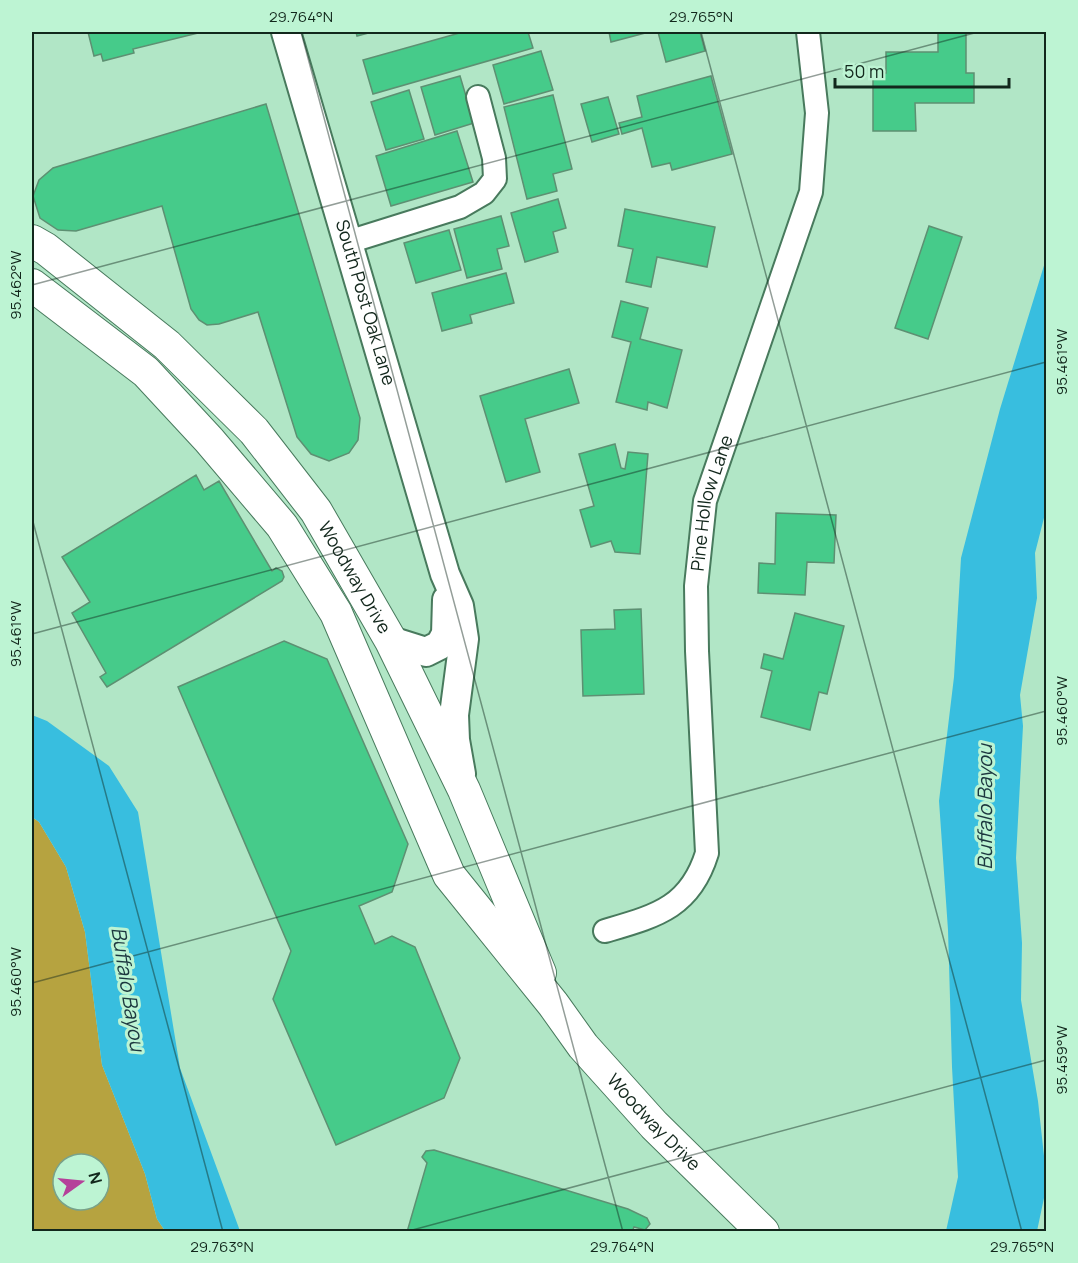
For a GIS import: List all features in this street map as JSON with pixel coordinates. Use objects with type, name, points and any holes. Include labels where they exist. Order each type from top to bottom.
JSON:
[{"type":"main road","name":"Woodway Drive","points":[[32,242],[46,249],[167,345],[254,431],[316,511],[392,641],[464,790],[553,1004]]},
{"type":"main road","name":"Woodway Drive","points":[[32,285],[146,372],[209,440],[282,526],[336,614],[449,875],[553,1004],[583,1046],[654,1125],[763,1232]]},
{"type":"main road","points":[[146,372],[167,345]]},
{"type":"main road","points":[[320,588],[350,570]]},
{"type":"street","name":"South Post Oak Lane","points":[[286,32],[445,574],[459,606],[464,639],[454,715],[455,740],[464,790]]},
{"type":"street","name":"Pine Hollow Lane","points":[[606,931],[650,918],[675,904],[702,871],[707,853],[696,586],[705,501],[811,192],[817,113],[808,32]]},
{"type":"street","points":[[348,242],[460,207],[484,193],[495,179],[494,158],[477,97]]},
{"type":"street","name":"South Post Oak Lane","points":[[392,641],[426,652],[440,645],[446,633],[445,574]]},
{"type":"shaded area","points":[[32,817],[39,822],[66,867],[85,932],[102,1065],[145,1174],[157,1219],[165,1231],[32,1231]]},
{"type":"water","name":"Buffalo Bayou","points":[[1046,259],[1046,510],[1035,553],[1037,598],[1020,695],[1023,726],[1016,858],[1022,943],[1021,1000],[1038,1101],[1044,1156],[1044,1198],[1037,1231],[946,1231],[958,1177],[948,930],[939,801],[954,677],[961,558],[1000,409]]},
{"type":"water","name":"Buffalo Bayou","points":[[32,715],[47,721],[109,766],[138,812],[180,1068],[240,1231],[165,1231],[157,1219],[145,1174],[102,1065],[85,932],[66,867],[39,822],[32,817]]},
{"type":"building","points":[[88,32],[202,32],[133,49],[134,53],[103,61],[101,54],[94,56]]},
{"type":"building","points":[[356,32],[372,32],[357,36]]},
{"type":"building","points":[[463,32],[528,32],[533,48],[373,94],[363,60]]},
{"type":"building","points":[[609,32],[649,32],[611,42]]},
{"type":"building","points":[[658,32],[700,32],[705,51],[666,62]]},
{"type":"building","points":[[938,32],[966,32],[966,73],[974,73],[974,103],[915,103],[916,131],[873,131],[873,73],[886,73],[886,52],[938,52]]},
{"type":"building","points":[[541,51],[553,90],[504,104],[493,65]]},
{"type":"building","points":[[460,76],[474,123],[435,135],[421,87]]},
{"type":"building","points":[[711,76],[732,154],[672,170],[670,163],[652,167],[642,128],[622,134],[619,123],[642,117],[637,96]]},
{"type":"building","points":[[409,90],[424,139],[386,150],[371,102]]},
{"type":"building","points":[[553,95],[572,169],[553,174],[557,191],[527,199],[504,107]]},
{"type":"building","points":[[608,97],[619,134],[592,142],[581,104]]},
{"type":"building","points":[[266,104],[360,418],[358,440],[349,453],[329,461],[311,454],[297,437],[258,312],[219,324],[207,325],[199,320],[191,309],[162,206],[76,231],[58,230],[40,218],[33,196],[39,180],[53,168]]},
{"type":"building","points":[[457,131],[473,182],[391,206],[376,156]]},
{"type":"building","points":[[558,199],[566,228],[553,232],[558,252],[525,262],[511,213]]},
{"type":"building","points":[[625,209],[715,227],[707,267],[657,257],[651,287],[626,282],[633,249],[618,246]]},
{"type":"building","points":[[501,216],[509,246],[497,249],[502,269],[467,278],[454,229]]},
{"type":"building","points":[[929,226],[962,237],[928,339],[895,328]]},
{"type":"building","points":[[449,230],[461,270],[416,283],[404,243]]},
{"type":"building","points":[[506,273],[514,303],[470,315],[472,323],[442,331],[432,293]]},
{"type":"building","points":[[621,301],[648,308],[640,339],[682,350],[667,408],[648,402],[647,410],[616,402],[631,342],[612,337]]},
{"type":"building","points":[[569,369],[579,403],[525,419],[540,472],[506,482],[480,396]]},
{"type":"building","points":[[615,444],[621,468],[625,469],[628,452],[648,454],[640,554],[615,552],[611,541],[591,547],[580,510],[594,506],[579,454]]},
{"type":"building","points":[[196,475],[204,490],[219,481],[272,571],[276,568],[282,571],[284,577],[282,581],[107,687],[100,677],[106,673],[72,613],[90,602],[62,557]]},
{"type":"building","points":[[776,513],[836,515],[834,563],[807,562],[805,595],[758,593],[759,563],[775,564]]},
{"type":"building","points":[[641,609],[644,694],[583,696],[581,630],[615,629],[614,610]]},
{"type":"building","points":[[795,613],[844,626],[827,694],[819,692],[810,730],[761,717],[772,671],[761,668],[764,654],[783,659]]},
{"type":"building","points":[[284,641],[327,659],[408,844],[392,892],[359,906],[375,944],[392,936],[415,947],[460,1058],[444,1098],[336,1145],[273,999],[291,951],[178,687]]},
{"type":"building","points":[[434,1150],[628,1209],[647,1218],[650,1224],[645,1230],[634,1227],[632,1232],[407,1232],[427,1163],[422,1157],[426,1151]]}]
